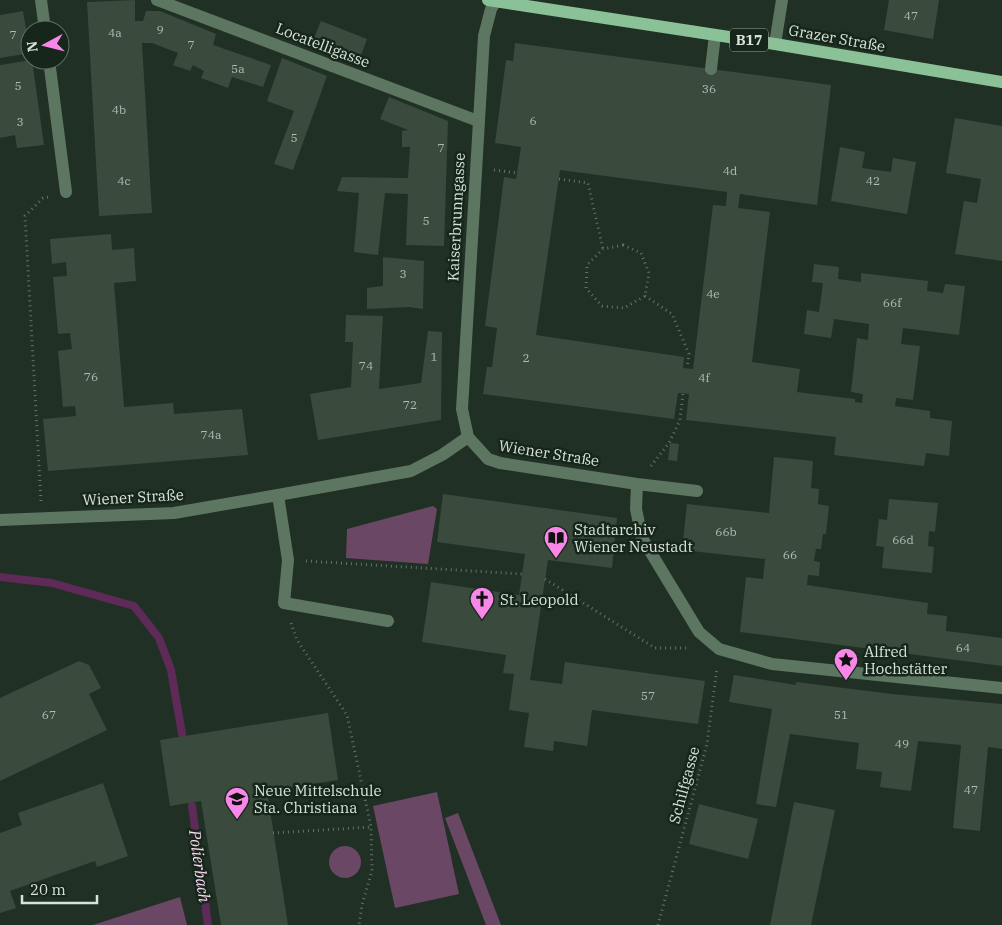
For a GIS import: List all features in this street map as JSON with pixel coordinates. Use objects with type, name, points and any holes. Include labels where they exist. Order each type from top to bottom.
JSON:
[{"type":"main road","name":"Grazer Straße","points":[[493,0],[1002,82]]},
{"type":"street","points":[[41,0],[44,20]]},
{"type":"street","name":"Locatelligasse","points":[[158,0],[478,121]]},
{"type":"street","name":"Kaiserbrunngasse","points":[[468,437],[462,409],[478,121],[484,36],[493,0]]},
{"type":"street","points":[[775,44],[782,0]]},
{"type":"street","points":[[711,69],[716,35]]},
{"type":"street","points":[[50,70],[66,192]]},
{"type":"street","name":"Wiener Straße","points":[[0,520],[174,513],[278,496],[411,471],[442,455],[468,437],[488,459],[500,463],[637,484],[697,491]]},
{"type":"street","points":[[637,484],[636,509],[642,538],[699,632],[719,649],[772,664],[1002,688]]},
{"type":"street","points":[[278,496],[288,560],[284,603],[388,620]]},
{"type":"path","points":[[559,179],[588,183],[603,249]]},
{"type":"path","points":[[42,518],[25,216],[43,198],[66,192]]},
{"type":"path","points":[[623,245],[641,254],[649,273],[645,296],[624,308],[602,306],[586,288],[587,265],[603,249],[623,245]]},
{"type":"path","points":[[645,296],[672,314],[689,354],[687,368]]},
{"type":"path","points":[[637,484],[668,443],[680,420],[683,393]]},
{"type":"path","points":[[288,560],[522,574]]},
{"type":"path","points":[[545,579],[655,648],[719,649]]},
{"type":"path","points":[[284,603],[298,640],[348,715],[371,827],[372,871],[359,925]]},
{"type":"path","name":"Schilfgasse","points":[[658,925],[707,744],[719,649]]},
{"type":"path","points":[[273,833],[371,827]]},
{"type":"shaded area","points":[[433,506],[437,509],[428,564],[346,558],[347,529]]},
{"type":"shaded area","points":[[437,792],[459,894],[395,908],[373,806]]},
{"type":"shaded area","points":[[458,813],[501,925],[486,925],[445,818]]},
{"type":"shaded area","points":[[345,846],[357,850],[361,862],[357,874],[345,878],[333,874],[329,862],[333,850]]},
{"type":"shaded area","points":[[180,897],[187,925],[93,925]]},
{"type":"building","points":[[135,0],[135,21],[143,21],[146,11],[160,11],[216,34],[213,45],[271,65],[263,87],[232,77],[228,88],[201,78],[204,71],[193,65],[190,71],[173,65],[178,53],[152,43],[142,43],[152,213],[99,216],[87,2]]},
{"type":"building","points":[[889,0],[939,0],[933,39],[884,30]]},
{"type":"building","points":[[23,11],[24,20],[20,20],[20,55],[0,58],[0,15]]},
{"type":"building","points":[[321,21],[367,39],[359,61],[312,43]]},
{"type":"building","points":[[515,43],[831,85],[817,205],[740,194],[738,208],[770,212],[752,362],[800,369],[797,392],[855,399],[855,402],[862,403],[863,394],[851,392],[857,338],[868,340],[869,324],[834,319],[831,338],[804,334],[807,310],[819,312],[823,283],[812,282],[814,264],[839,267],[838,279],[861,282],[861,273],[928,281],[927,291],[943,293],[945,284],[965,286],[959,335],[903,328],[901,344],[920,346],[913,400],[896,398],[895,406],[930,411],[930,418],[952,421],[949,456],[926,453],[924,466],[834,455],[836,437],[686,420],[689,394],[683,393],[678,393],[674,419],[483,394],[487,367],[492,367],[497,328],[485,326],[504,177],[516,179],[521,147],[495,143],[506,60],[513,61]],"holes":[[[560,170],[727,192],[726,206],[713,205],[693,369],[683,368],[684,357],[536,335]]]},
{"type":"building","points":[[282,58],[327,76],[293,170],[274,164],[294,111],[267,101]]},
{"type":"building","points":[[20,62],[20,70],[33,70],[44,145],[17,148],[15,135],[0,138],[0,65]]},
{"type":"building","points":[[389,97],[448,121],[444,246],[406,245],[408,194],[385,193],[378,255],[354,252],[359,193],[337,191],[342,177],[408,178],[410,147],[402,147],[402,131],[408,130],[380,119]]},
{"type":"building","points":[[955,118],[1002,126],[1002,261],[955,254],[964,201],[977,203],[981,179],[946,173]]},
{"type":"building","points":[[840,147],[865,152],[862,168],[891,172],[893,158],[916,162],[907,214],[831,201]]},
{"type":"building","points":[[111,234],[112,250],[134,248],[136,281],[114,283],[124,407],[173,403],[174,414],[242,409],[248,455],[48,471],[43,419],[76,416],[75,406],[63,407],[58,351],[72,349],[70,333],[58,334],[53,277],[67,276],[66,262],[52,264],[50,239]]},
{"type":"building","points":[[383,257],[424,261],[423,309],[409,307],[367,309],[367,288],[383,286]]},
{"type":"building","points":[[346,315],[383,316],[379,389],[421,383],[428,331],[442,332],[441,420],[318,440],[310,394],[351,387],[353,342],[345,342]]},
{"type":"building","points":[[670,443],[679,444],[677,461],[668,460]]},
{"type":"building","points":[[774,457],[813,461],[811,488],[819,489],[818,504],[829,506],[826,534],[823,534],[821,549],[816,549],[814,561],[820,562],[819,576],[808,575],[807,585],[928,603],[927,614],[947,616],[946,631],[1002,638],[1002,666],[740,632],[746,577],[763,579],[765,559],[682,550],[687,504],[769,513]]},
{"type":"building","points":[[443,494],[617,518],[612,568],[548,560],[530,680],[562,684],[565,662],[705,681],[698,724],[592,710],[587,746],[554,741],[553,751],[524,747],[529,713],[509,710],[514,674],[503,673],[506,655],[422,642],[431,582],[519,595],[525,554],[437,542]]},
{"type":"building","points":[[889,499],[938,503],[935,532],[929,531],[928,546],[934,547],[932,573],[882,568],[884,547],[876,546],[879,519],[887,520]]},
{"type":"building","points":[[79,661],[89,665],[101,688],[89,694],[107,730],[0,781],[0,698]]},
{"type":"building","points":[[734,675],[796,685],[796,682],[892,694],[1002,704],[1002,749],[988,747],[980,831],[953,828],[961,745],[918,741],[911,791],[880,787],[882,772],[856,769],[859,743],[790,734],[776,807],[756,804],[772,709],[729,702]]},
{"type":"building","name":"Neue Mittelschule Sta. Christiana","points":[[328,713],[338,780],[267,791],[288,925],[221,925],[201,801],[170,806],[160,740]]},
{"type":"building","points":[[103,783],[128,856],[97,867],[95,861],[10,891],[16,908],[0,913],[0,833],[22,825],[18,813]]},
{"type":"building","points":[[794,802],[835,810],[811,925],[770,925]]},
{"type":"building","points":[[699,804],[758,819],[748,859],[689,844]]},
{"type":"waterway","points":[[0,577],[52,583],[134,606],[159,638],[171,670],[182,734]]},
{"type":"waterway","name":"Polierbach","points":[[192,806],[208,925]]},
{"type":"place","name":"Stadtarchiv Wiener Neustadt","points":[[556,559]]},
{"type":"place","name":"St. Leopold","points":[[482,620]]},
{"type":"place","name":"Alfred Hochstätter","points":[[846,681]]},
{"type":"place","name":"Neue Mittelschule Sta. Christiana","points":[[237,820]]}]
